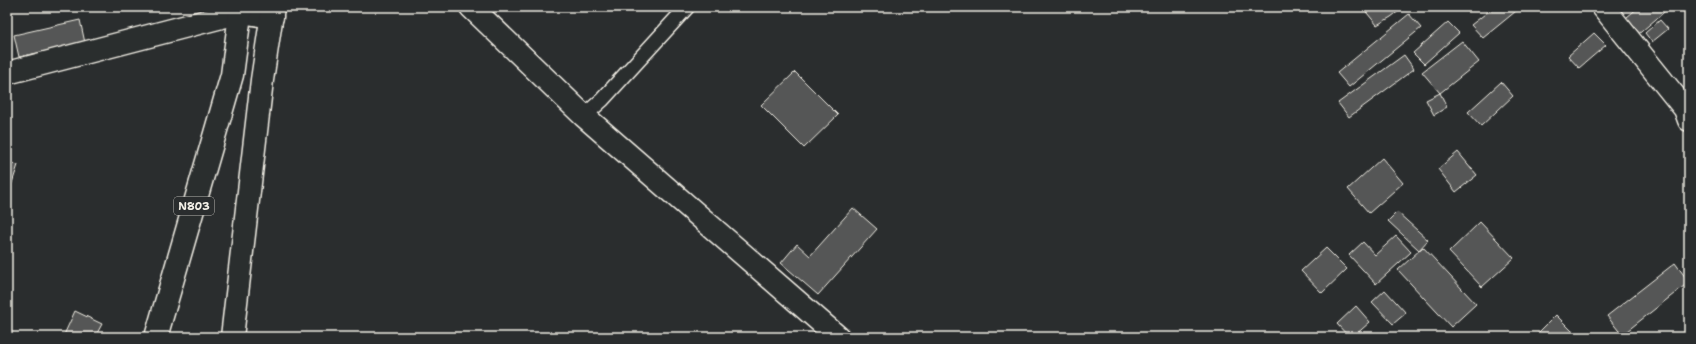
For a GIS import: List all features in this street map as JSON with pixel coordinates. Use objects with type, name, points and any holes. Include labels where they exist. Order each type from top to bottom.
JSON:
[{"type":"main road","points":[[471,7],[584,116],[838,337]]},
{"type":"main road","points":[[1603,7],[1688,112]]},
{"type":"main road","points":[[7,73],[241,10],[273,12],[262,80],[232,337]]},
{"type":"main road","name":"N803","points":[[156,337],[232,75],[241,10]]},
{"type":"lane","points":[[584,116],[602,100],[687,7]]},
{"type":"building","points":[[1362,7],[1404,7],[1377,25]]},
{"type":"building","points":[[1494,7],[1521,7],[1483,38],[1471,25]]},
{"type":"building","points":[[1639,7],[1670,7],[1635,37],[1621,22]]},
{"type":"building","points":[[1409,14],[1421,28],[1349,87],[1337,73]]},
{"type":"building","points":[[1689,14],[1689,25],[1684,19]]},
{"type":"building","points":[[80,20],[85,43],[19,57],[14,35]]},
{"type":"building","points":[[1660,20],[1668,29],[1652,42],[1645,33]]},
{"type":"building","points":[[1448,22],[1459,33],[1424,64],[1413,53]]},
{"type":"building","points":[[1594,33],[1606,45],[1579,68],[1568,56]]},
{"type":"building","points":[[1462,41],[1479,62],[1440,93],[1422,72]]},
{"type":"building","points":[[1404,55],[1414,69],[1349,117],[1338,103]]},
{"type":"building","points":[[795,72],[838,115],[804,148],[761,105]]},
{"type":"building","points":[[1501,82],[1513,96],[1481,126],[1468,112]]},
{"type":"building","points":[[1440,93],[1447,107],[1434,115],[1426,100]]},
{"type":"building","points":[[1458,152],[1477,175],[1456,192],[1438,169]]},
{"type":"building","points":[[1382,158],[1403,183],[1369,213],[1348,189]]},
{"type":"building","points":[[7,162],[18,165],[7,198]]},
{"type":"building","points":[[853,208],[877,229],[818,295],[781,263],[797,244],[810,256]]},
{"type":"building","points":[[1397,212],[1428,240],[1419,250],[1388,221]]},
{"type":"building","points":[[1480,222],[1514,258],[1482,287],[1449,252]]},
{"type":"building","points":[[1396,236],[1411,252],[1376,284],[1349,255],[1363,242],[1375,255]]},
{"type":"building","points":[[1423,247],[1476,304],[1451,327],[1398,270]]},
{"type":"building","points":[[1326,248],[1347,269],[1322,293],[1301,271]]},
{"type":"building","points":[[1675,263],[1689,282],[1622,335],[1607,316]]},
{"type":"building","points":[[1385,290],[1406,313],[1393,324],[1372,302]]},
{"type":"building","points":[[1356,306],[1370,322],[1353,337],[1349,337],[1337,324]]},
{"type":"building","points":[[75,311],[102,324],[95,337],[63,337]]},
{"type":"building","points":[[1556,315],[1577,336],[1534,337]]}]
